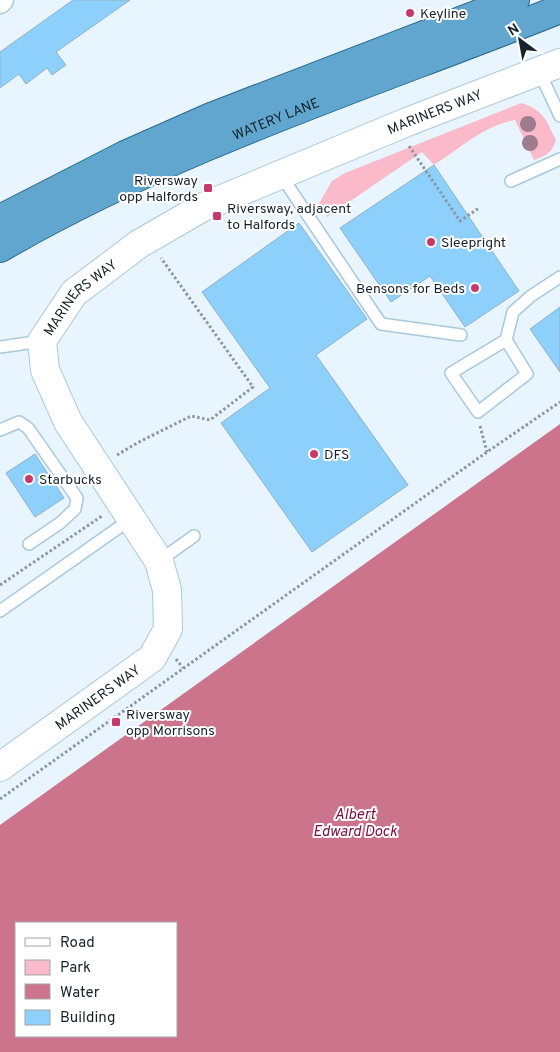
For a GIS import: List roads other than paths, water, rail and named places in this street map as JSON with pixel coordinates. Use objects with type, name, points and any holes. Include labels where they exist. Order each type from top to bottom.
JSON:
[{"type":"highway","name":"WATERY LANE","points":[[0,219],[125,155],[211,118],[515,0]]},
{"type":"highway","name":"WATERY LANE","points":[[0,248],[145,173],[260,124],[560,9]]},
{"type":"street","name":"MARINERS WAY","points":[[0,767],[152,658],[168,629],[167,590],[159,561],[68,422],[45,370],[42,341],[74,293],[139,244],[203,207],[407,122],[550,67]]},
{"type":"lane","points":[[550,67],[560,116]]},
{"type":"lane","points":[[511,181],[560,159]]},
{"type":"lane","points":[[280,174],[381,324],[461,334]]},
{"type":"lane","points":[[506,340],[527,374],[478,412],[451,373],[506,340],[513,312],[531,296],[560,277]]},
{"type":"lane","points":[[0,347],[42,341]]},
{"type":"lane","points":[[0,430],[19,422],[28,428],[77,498],[75,509],[29,544]]},
{"type":"lane","points":[[0,611],[127,511]]},
{"type":"lane","points":[[159,561],[194,536]]},
{"type":"water","name":"Albert Edward Dock","points":[[560,424],[560,1052],[0,1052],[0,825]]},
{"type":"place","name":"Keyline","points":[[410,13]]},
{"type":"place","name":"Riversway opp Halfords","points":[[208,188]]},
{"type":"place","name":"Riversway, adjacent to Halfords","points":[[217,216]]},
{"type":"place","name":"Sleepright","points":[[431,242]]},
{"type":"place","name":"Bensons for Beds","points":[[475,288]]},
{"type":"place","name":"DFS","points":[[314,454]]},
{"type":"place","name":"Starbucks","points":[[29,479]]},
{"type":"place","name":"Riversway opp Morrisons","points":[[116,722]]}]
